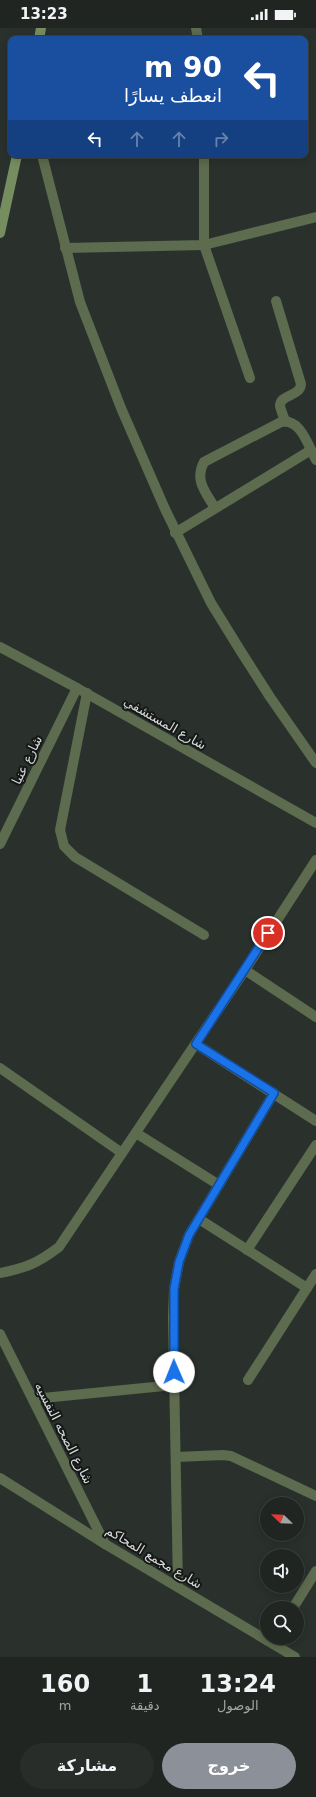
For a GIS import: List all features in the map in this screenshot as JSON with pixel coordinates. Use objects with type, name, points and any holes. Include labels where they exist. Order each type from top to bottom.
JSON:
[{"type":"main road","points":[[0,233],[16,158]]},
{"type":"street","points":[[43,158],[80,302],[121,408],[175,533],[211,603],[270,697],[316,763]]},
{"type":"street","points":[[204,158],[204,245],[250,378]]},
{"type":"street","points":[[65,248],[204,245],[316,217]]},
{"type":"street","points":[[276,301],[301,384],[301,388],[296,393],[285,398],[281,402],[280,405],[285,421]]},
{"type":"street","points":[[215,508],[200,482],[199,475],[204,462],[285,421],[297,426],[316,460]]},
{"type":"street","points":[[175,533],[311,450]]},
{"type":"street","name":"شارع المستشفي","points":[[0,647],[87,693],[316,823]]},
{"type":"street","name":"شارع عنبا","points":[[0,844],[77,688]]},
{"type":"street","points":[[87,693],[60,826],[61,839],[64,846],[75,857],[204,935]]},
{"type":"street","points":[[0,1273],[20,1269],[42,1260],[60,1247],[245,970],[316,860]]},
{"type":"street","points":[[245,970],[316,1017]]},
{"type":"street","points":[[196,1044],[316,1121]]},
{"type":"street","points":[[0,1068],[122,1153]]},
{"type":"street","points":[[178,1587],[174,1385],[174,1289],[179,1262],[189,1235],[274,1093]]},
{"type":"street","points":[[136,1133],[219,1185]]},
{"type":"street","points":[[248,1250],[316,1145]]},
{"type":"street","points":[[199,1219],[307,1288]]},
{"type":"street","points":[[248,1380],[316,1274]]},
{"type":"street","name":"شارع الصحه النفسيه","points":[[0,1334],[106,1544]]},
{"type":"street","points":[[33,1399],[174,1385]]},
{"type":"street","points":[[176,1457],[231,1456],[316,1496]]},
{"type":"street","name":"شارع مجمع المحاكم","points":[[0,1478],[178,1587],[260,1633]]},
{"type":"street","points":[[297,1601],[316,1572]]},
{"type":"street","name":"شارع مجمع المحاكم","points":[[279,1645],[295,1657]]},
{"type":"route","points":[[174,1372],[174,1289],[179,1262],[189,1235],[274,1093],[196,1044],[268,933]]}]
